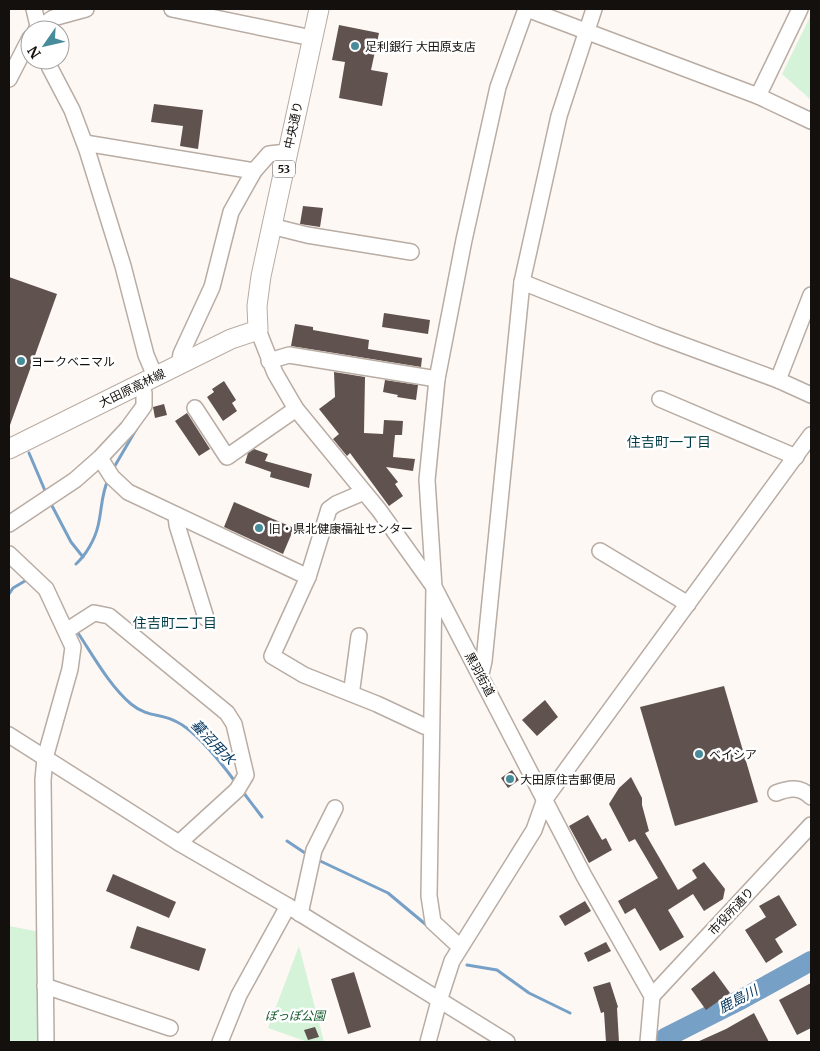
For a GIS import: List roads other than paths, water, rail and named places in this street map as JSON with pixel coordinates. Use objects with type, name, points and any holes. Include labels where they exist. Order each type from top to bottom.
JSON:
[{"type":"main road","name":"中央通り","points":[[258,330],[257,306],[261,276],[319,9]]},
{"type":"main road","name":"大田原高林線","points":[[9,449],[231,339],[258,330]]},
{"type":"street","points":[[50,20],[86,9]]},
{"type":"street","points":[[172,9],[312,38]]},
{"type":"street","points":[[460,947],[433,922],[429,896],[434,587],[427,480],[437,379],[464,240],[498,87],[526,9],[758,96],[811,121]]},
{"type":"street","points":[[481,674],[484,661],[522,282],[559,116],[594,9]]},
{"type":"street","points":[[758,96],[800,9]]},
{"type":"street","points":[[9,79],[20,59]]},
{"type":"street","points":[[9,524],[75,480],[106,468],[128,428],[144,406],[144,393],[148,380],[146,355],[123,266],[85,143],[72,110],[51,70]]},
{"type":"street","points":[[85,143],[254,171]]},
{"type":"street","points":[[178,365],[181,354],[212,287],[231,212],[254,171],[268,154],[287,152]]},
{"type":"street","points":[[271,226],[307,235],[411,252]]},
{"type":"street","points":[[522,282],[811,394]]},
{"type":"street","points":[[778,380],[811,295]]},
{"type":"street","name":"黒羽街道","points":[[258,330],[269,361],[296,409],[408,548],[434,587],[606,915],[652,996]]},
{"type":"street","points":[[269,361],[289,354],[437,379]]},
{"type":"street","points":[[660,399],[796,457]]},
{"type":"street","points":[[195,408],[227,457],[296,409]]},
{"type":"street","points":[[428,1042],[438,1001],[452,961],[534,830],[545,799],[811,436]]},
{"type":"street","points":[[106,468],[128,492],[308,577]]},
{"type":"street","points":[[364,492],[329,509],[308,577],[272,656],[304,675],[349,692],[431,728]]},
{"type":"street","points":[[176,515],[177,525],[206,618]]},
{"type":"street","points":[[600,551],[688,604]]},
{"type":"street","points":[[9,554],[46,589],[73,647],[70,669],[45,758],[43,780],[46,1042]]},
{"type":"street","points":[[66,631],[94,613],[108,616],[227,713],[234,724],[246,775],[237,790],[179,843]]},
{"type":"street","points":[[349,692],[352,688],[360,636]]},
{"type":"street","points":[[9,735],[179,843],[294,910],[507,1042]]},
{"type":"street","points":[[776,793],[788,788],[797,789],[811,797]]},
{"type":"street","points":[[222,1041],[239,995],[294,910],[314,850],[335,808]]},
{"type":"street","name":"市役所通り","points":[[652,996],[811,825]]},
{"type":"street","points":[[45,986],[170,1028]]},
{"type":"street","points":[[648,1042],[652,996]]},
{"type":"waterway","points":[[113,469],[137,428]]},
{"type":"waterway","points":[[29,453],[46,493]]},
{"type":"waterway","points":[[76,564],[87,551],[97,531],[104,491],[108,480]]},
{"type":"waterway","points":[[50,502],[71,542],[83,557]]},
{"type":"waterway","points":[[9,594],[13,588],[30,578]]},
{"type":"waterway","name":"蟇沼用水","points":[[78,633],[102,670],[131,704],[143,711],[171,719],[193,733],[209,749],[236,783]]},
{"type":"waterway","name":"蟇沼用水","points":[[243,792],[262,817]]},
{"type":"waterway","name":"蟇沼用水","points":[[287,841],[308,855]]},
{"type":"waterway","name":"蟇沼用水","points":[[316,859],[388,893],[430,928]]},
{"type":"waterway","name":"鹿島川","points":[[665,1038],[811,961]]},
{"type":"waterway","name":"蟇沼用水","points":[[467,965],[497,970],[529,993],[570,1013]]},
{"type":"place","name":"足利銀行 大田原支店","points":[[355,46]]},
{"type":"place","name":"ヨークベニマル","points":[[21,361]]},
{"type":"place","name":"旧・県北健康福祉センター","points":[[259,528]]},
{"type":"place","name":"ベイシア","points":[[699,754]]},
{"type":"place","name":"大田原住吉郵便局","points":[[510,779]]},
{"type":"district","name":"住吉町一丁目","points":[[669,442]]},
{"type":"district","name":"住吉町二丁目","points":[[175,623]]},
{"type":"park label","name":"ぽっぽ公園","points":[[295,1015]]}]
